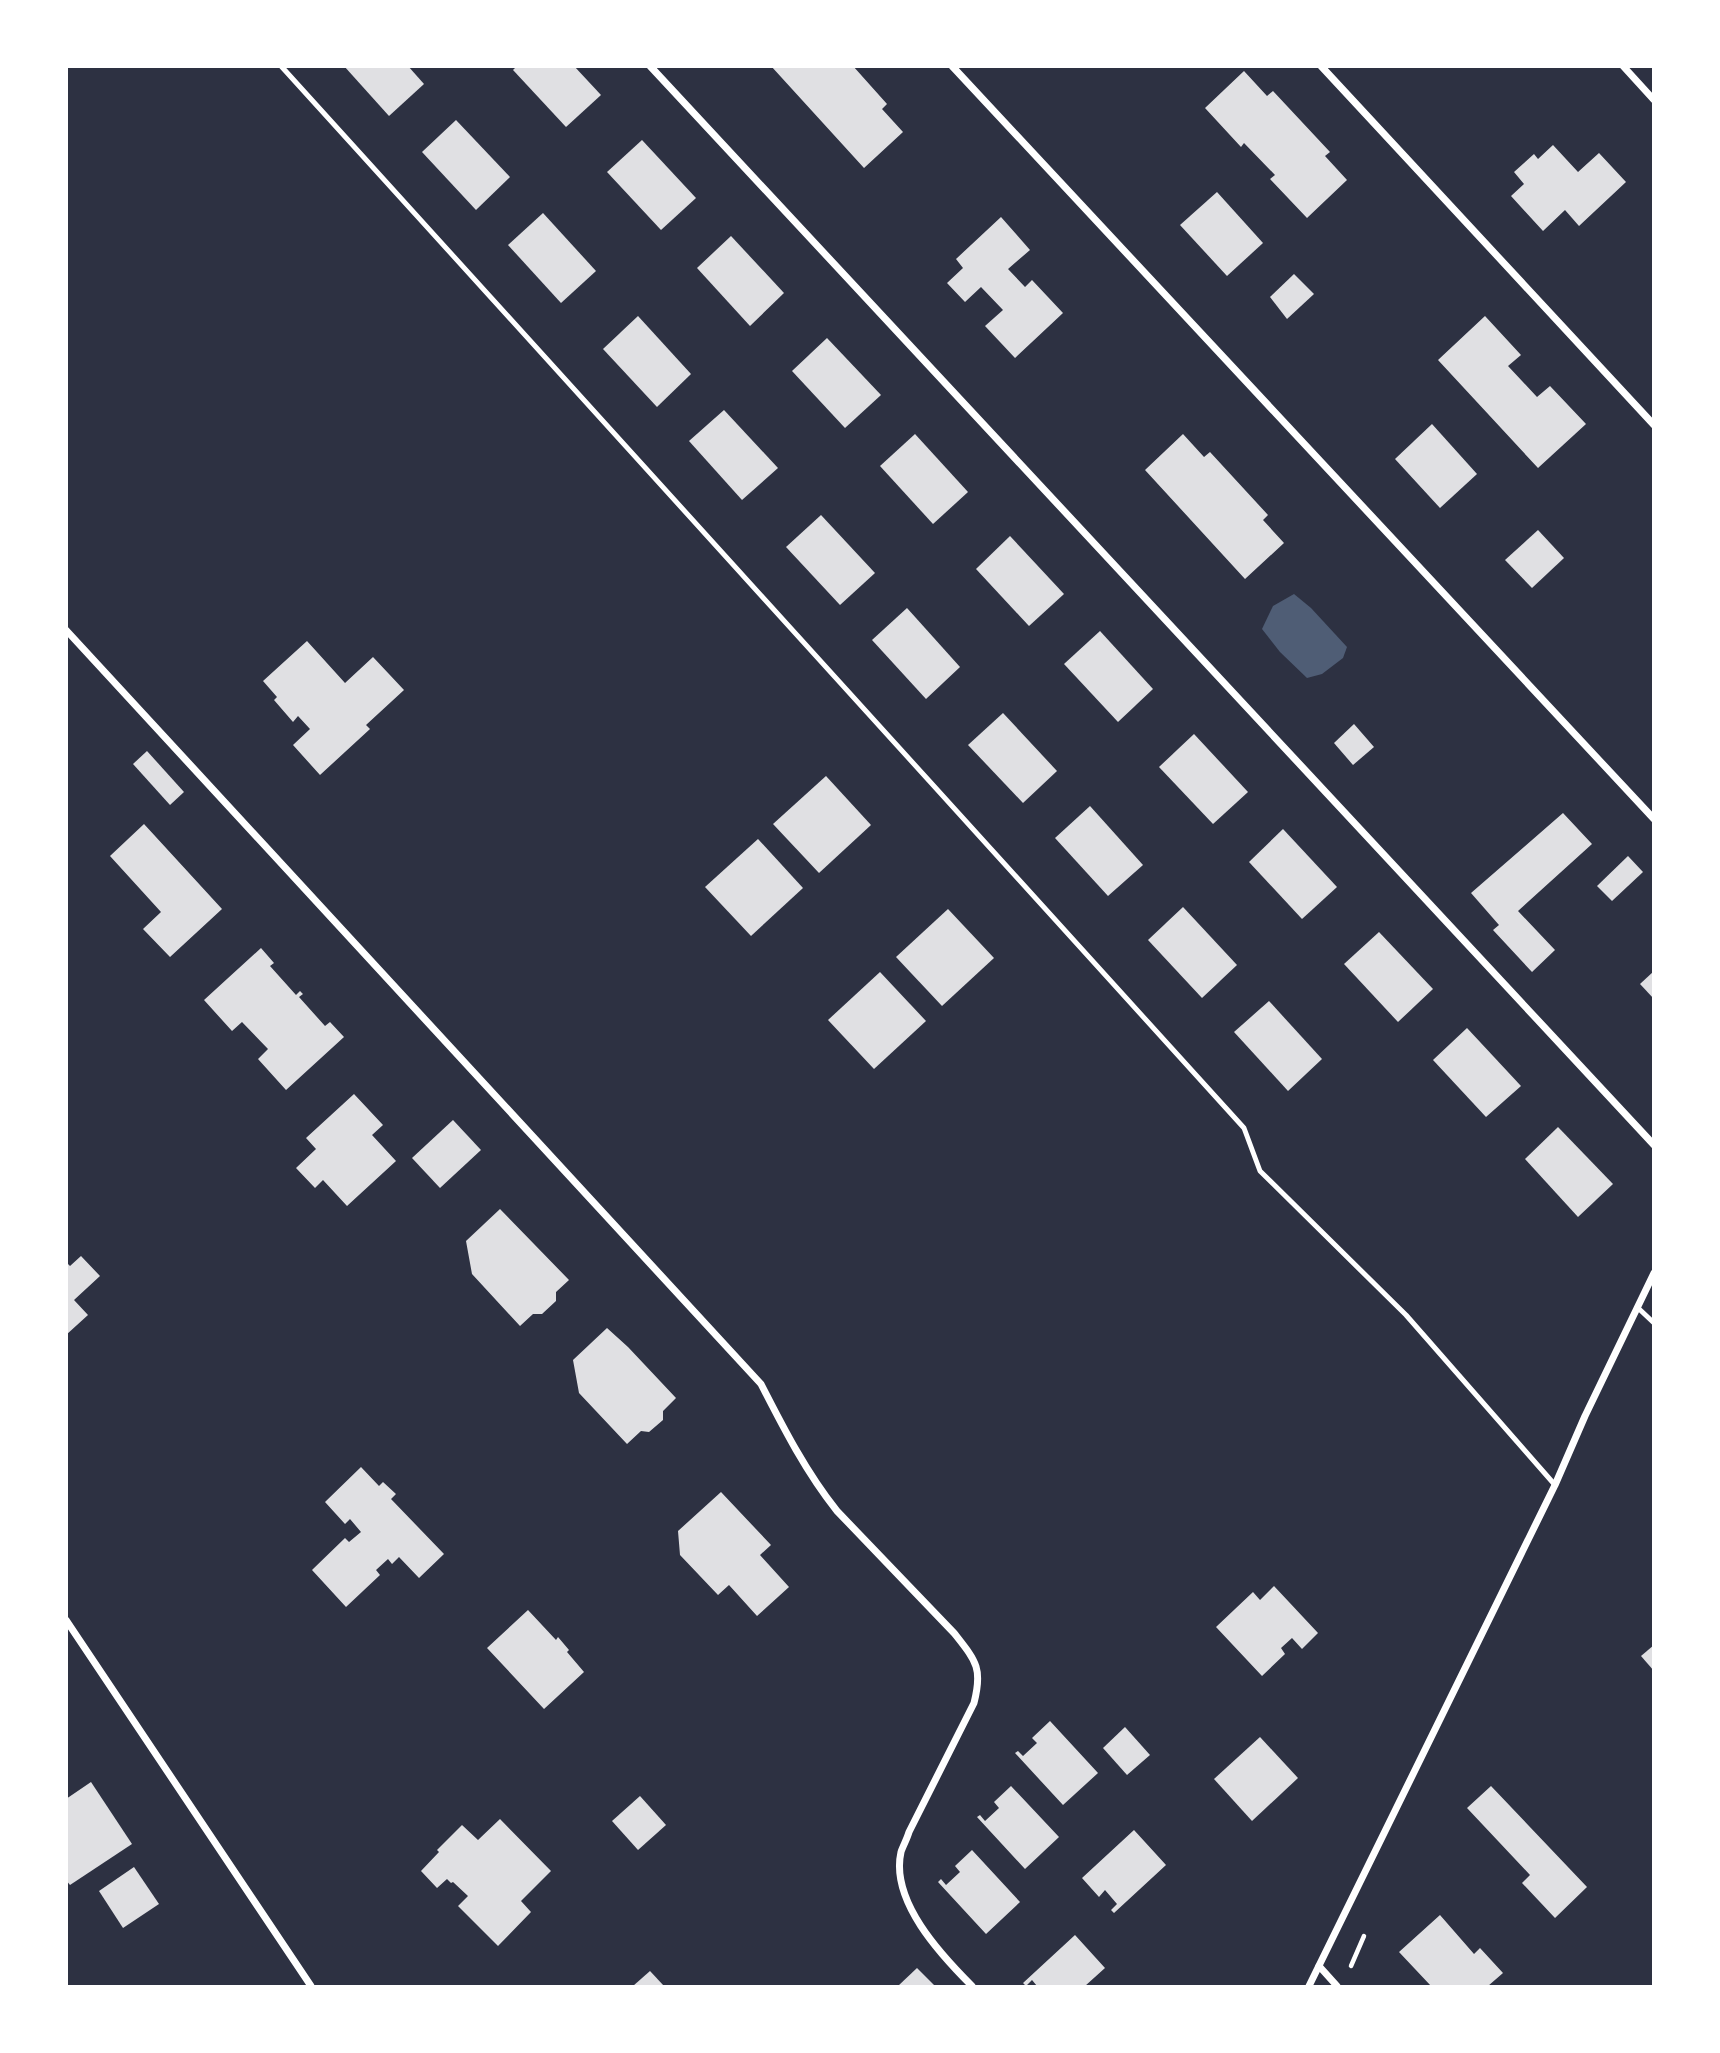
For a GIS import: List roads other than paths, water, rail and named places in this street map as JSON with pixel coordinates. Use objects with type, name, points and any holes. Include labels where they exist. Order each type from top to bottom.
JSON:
[{"type":"street","points":[[650,66],[1654,1145]]},
{"type":"street","points":[[952,66],[1654,819]]},
{"type":"street","points":[[1321,66],[1654,425]]},
{"type":"street","points":[[1623,66],[1654,100]]},
{"type":"street","points":[[66,630],[761,1384],[795,1451],[821,1491],[968,1651],[978,1668],[979,1686],[974,1703],[909,1832],[901,1853],[900,1876],[905,1898],[929,1940],[972,1986]]},
{"type":"street","points":[[1309,1986],[1555,1485],[1654,1273]]},
{"type":"street","points":[[66,1620],[311,1986]]},
{"type":"street","points":[[1319,1966],[1337,1986]]},
{"type":"lane","points":[[281,66],[1244,1128],[1260,1171],[1406,1315],[1555,1485]]},
{"type":"lane","points":[[1637,1307],[1654,1323]]},
{"type":"water","points":[[1294,594],[1311,608],[1347,647],[1343,658],[1322,674],[1307,678],[1280,652],[1262,629],[1273,606]]}]
